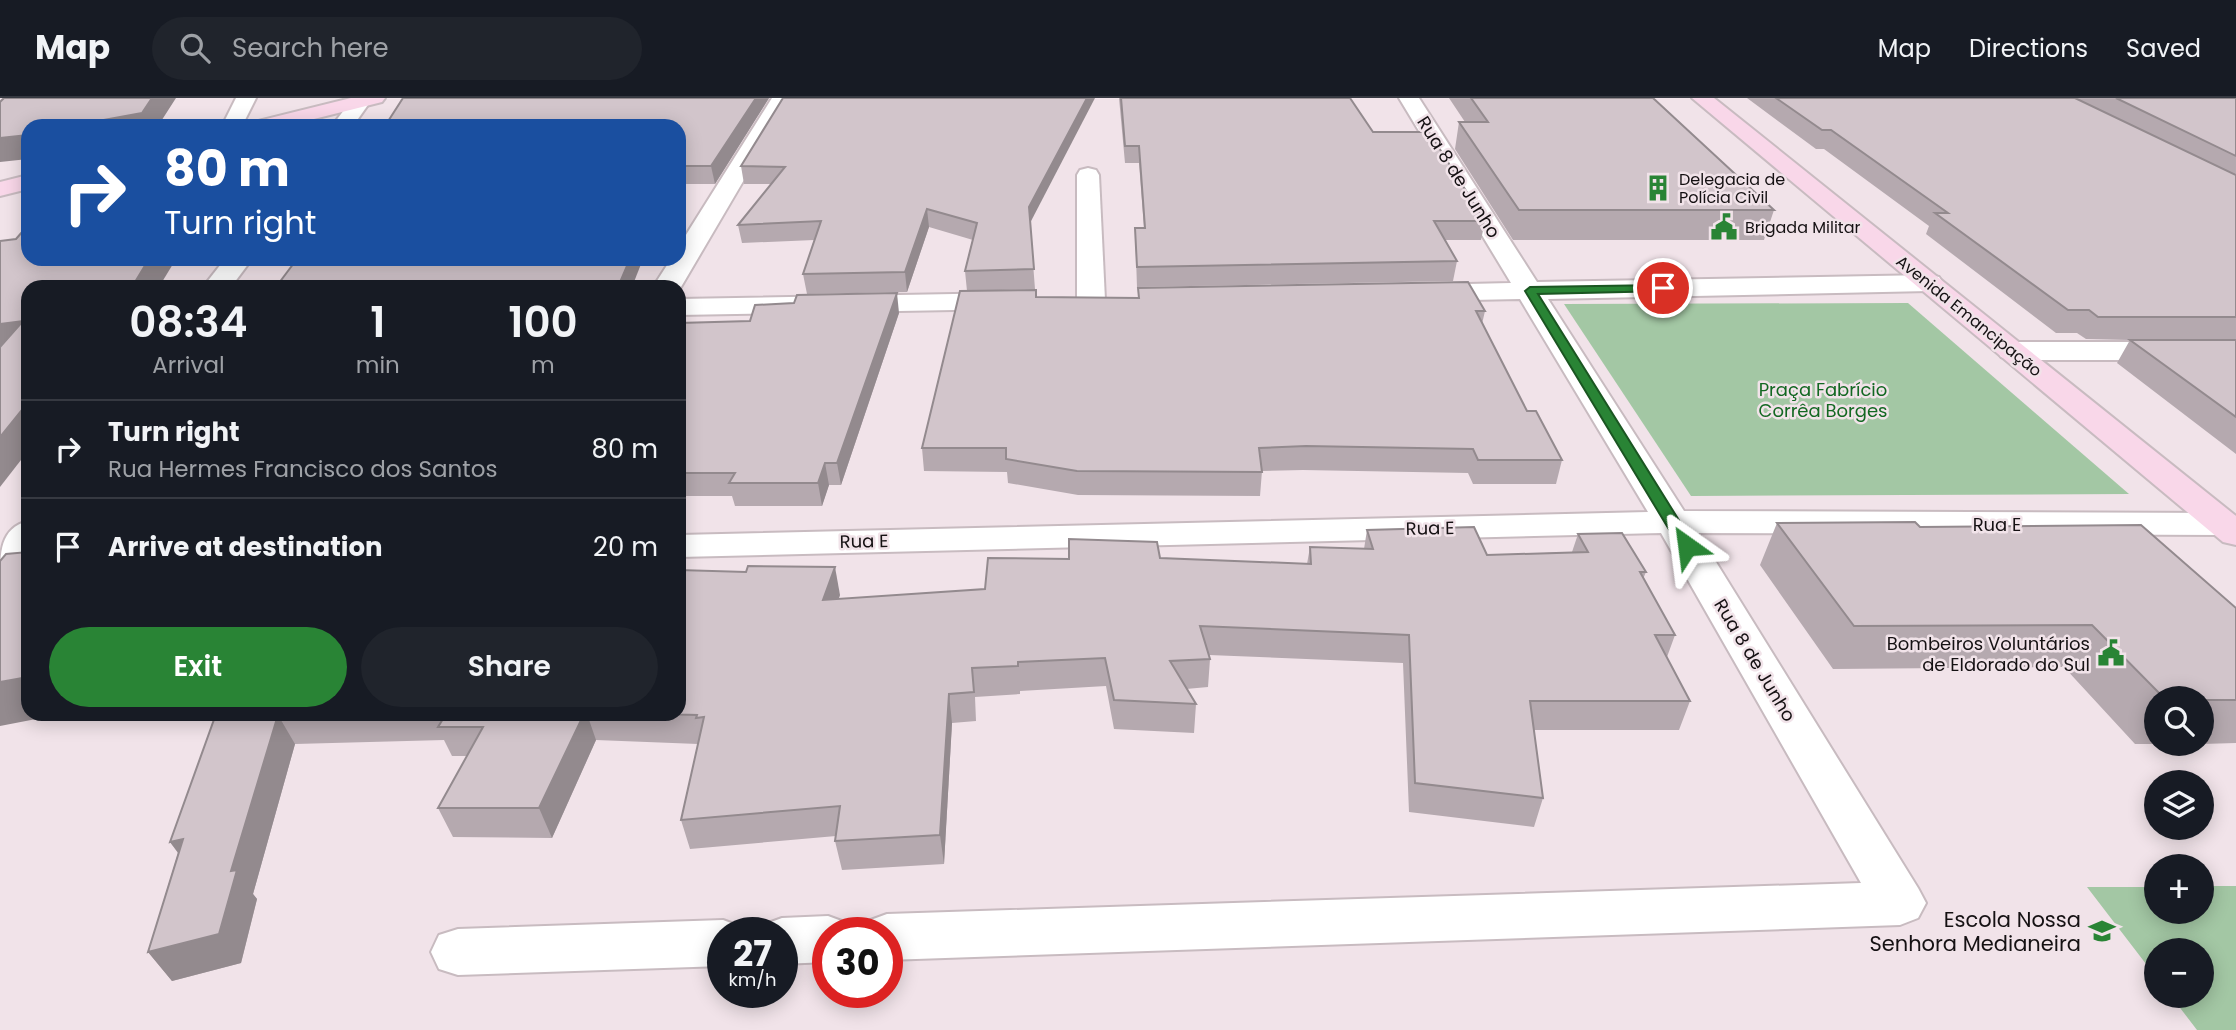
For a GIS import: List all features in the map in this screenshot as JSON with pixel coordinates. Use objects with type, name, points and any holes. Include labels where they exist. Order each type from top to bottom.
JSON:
[{"type":"main road","name":"Avenida Emancipação","points":[[1702,98],[2230,529]]},
{"type":"main road","points":[[290,119],[368,100]]},
{"type":"main road","points":[[0,189],[21,184]]},
{"type":"street","points":[[236,119],[246,98]]},
{"type":"street","points":[[686,256],[782,98]]},
{"type":"street","name":"Rua 8 de Junho","points":[[903,936],[1900,902],[1673,522],[1409,98]]},
{"type":"street","points":[[349,119],[368,100]]},
{"type":"street","points":[[686,307],[1077,300],[1088,175]]},
{"type":"street","points":[[222,280],[234,266]]},
{"type":"street","points":[[1393,293],[1928,283]]},
{"type":"street","points":[[2012,351],[2236,351]]},
{"type":"street","name":"Rua E","points":[[686,546],[1673,522],[2230,529]]},
{"type":"street","points":[[0,568],[21,541]]},
{"type":"street","points":[[458,952],[707,944]]},
{"type":"green space","name":"Praça Fabrício Corrêa Borges","points":[[1908,303],[2129,494],[1691,496],[1564,304]]},
{"type":"green space","points":[[2214,886],[2236,886],[2236,1030],[2197,1030],[2180,1008],[2214,1008],[2214,938],[2144,938],[2144,961],[2087,887],[2144,887],[2144,924],[2214,924]]},
{"type":"building","points":[[4,98],[152,98],[142,113],[109,119],[21,119],[21,136],[0,138],[0,102]]},
{"type":"building","points":[[403,98],[756,98],[711,166],[686,166],[686,119],[390,119]]},
{"type":"building","points":[[783,98],[1087,98],[1029,207],[1034,269],[965,271],[977,223],[927,209],[905,272],[803,274],[821,221],[738,225],[785,167],[741,166]]},
{"type":"building","points":[[1121,98],[1350,98],[1373,132],[1429,132],[1485,221],[1434,221],[1457,261],[1137,267],[1135,228],[1145,228],[1139,146],[1125,146]]},
{"type":"building","points":[[1471,98],[1653,98],[1774,210],[1519,210],[1459,122],[1488,122]]},
{"type":"building","points":[[1776,98],[2075,98],[2236,175],[2236,317],[2098,317],[2089,310],[2068,310],[1935,213],[1948,213],[1831,130],[1822,130]]},
{"type":"building","points":[[2116,98],[2236,98],[2236,156]]},
{"type":"building","points":[[21,233],[21,266],[145,266],[136,280],[21,280],[21,321],[0,324],[0,241],[16,239]]},
{"type":"building","points":[[292,266],[627,266],[621,280],[281,280]]},
{"type":"building","points":[[1468,282],[1485,311],[1476,311],[1527,411],[1536,411],[1562,460],[1478,460],[1473,449],[1306,446],[1259,448],[1262,472],[1077,471],[1006,459],[1006,448],[922,448],[960,291],[1036,290],[1036,297],[1139,298],[1138,288]]},
{"type":"building","points":[[897,293],[837,463],[825,463],[818,483],[729,483],[735,473],[686,473],[686,323],[750,321],[755,305],[794,303],[797,295]]},
{"type":"building","points":[[21,323],[21,411],[0,437],[0,347]]},
{"type":"building","points":[[2130,340],[2236,340],[2236,417]]},
{"type":"building","points":[[1915,522],[1920,527],[2141,525],[2236,608],[2236,700],[2214,700],[2214,686],[2152,686],[2092,625],[1854,626],[1777,523]]},
{"type":"building","points":[[1474,527],[1487,555],[1588,552],[1578,534],[1622,533],[1646,572],[1640,572],[1675,635],[1655,635],[1690,701],[1530,701],[1543,798],[1415,783],[1409,635],[1200,626],[1210,659],[1170,661],[1196,704],[1114,700],[1105,658],[1018,662],[1018,666],[972,668],[974,692],[949,694],[940,835],[835,841],[840,806],[681,820],[704,717],[686,715],[686,570],[746,572],[748,566],[835,567],[823,600],[985,589],[988,558],[1069,559],[1069,539],[1157,542],[1160,558],[1311,564],[1310,547],[1373,549],[1367,530]]},
{"type":"building","points":[[21,553],[21,678],[0,682],[0,561],[6,554]]},
{"type":"building","points":[[213,721],[276,721],[231,871],[237,870],[219,934],[148,952],[183,839],[170,842]]},
{"type":"building","points":[[442,721],[581,721],[539,808],[438,808],[483,727],[438,727]]},
{"type":"place","name":"Delegacia de Polícia Civil","points":[[1658,188]]},
{"type":"place","name":"Brigada Militar","points":[[1724,227]]},
{"type":"place","name":"Bombeiros Voluntários de Eldorado do Sul","points":[[2111,653]]},
{"type":"place","name":"Escola Nossa Senhora Medianeira","points":[[2102,931]]},
{"type":"route","points":[[1663,288],[1530,291],[1687,546]]}]
